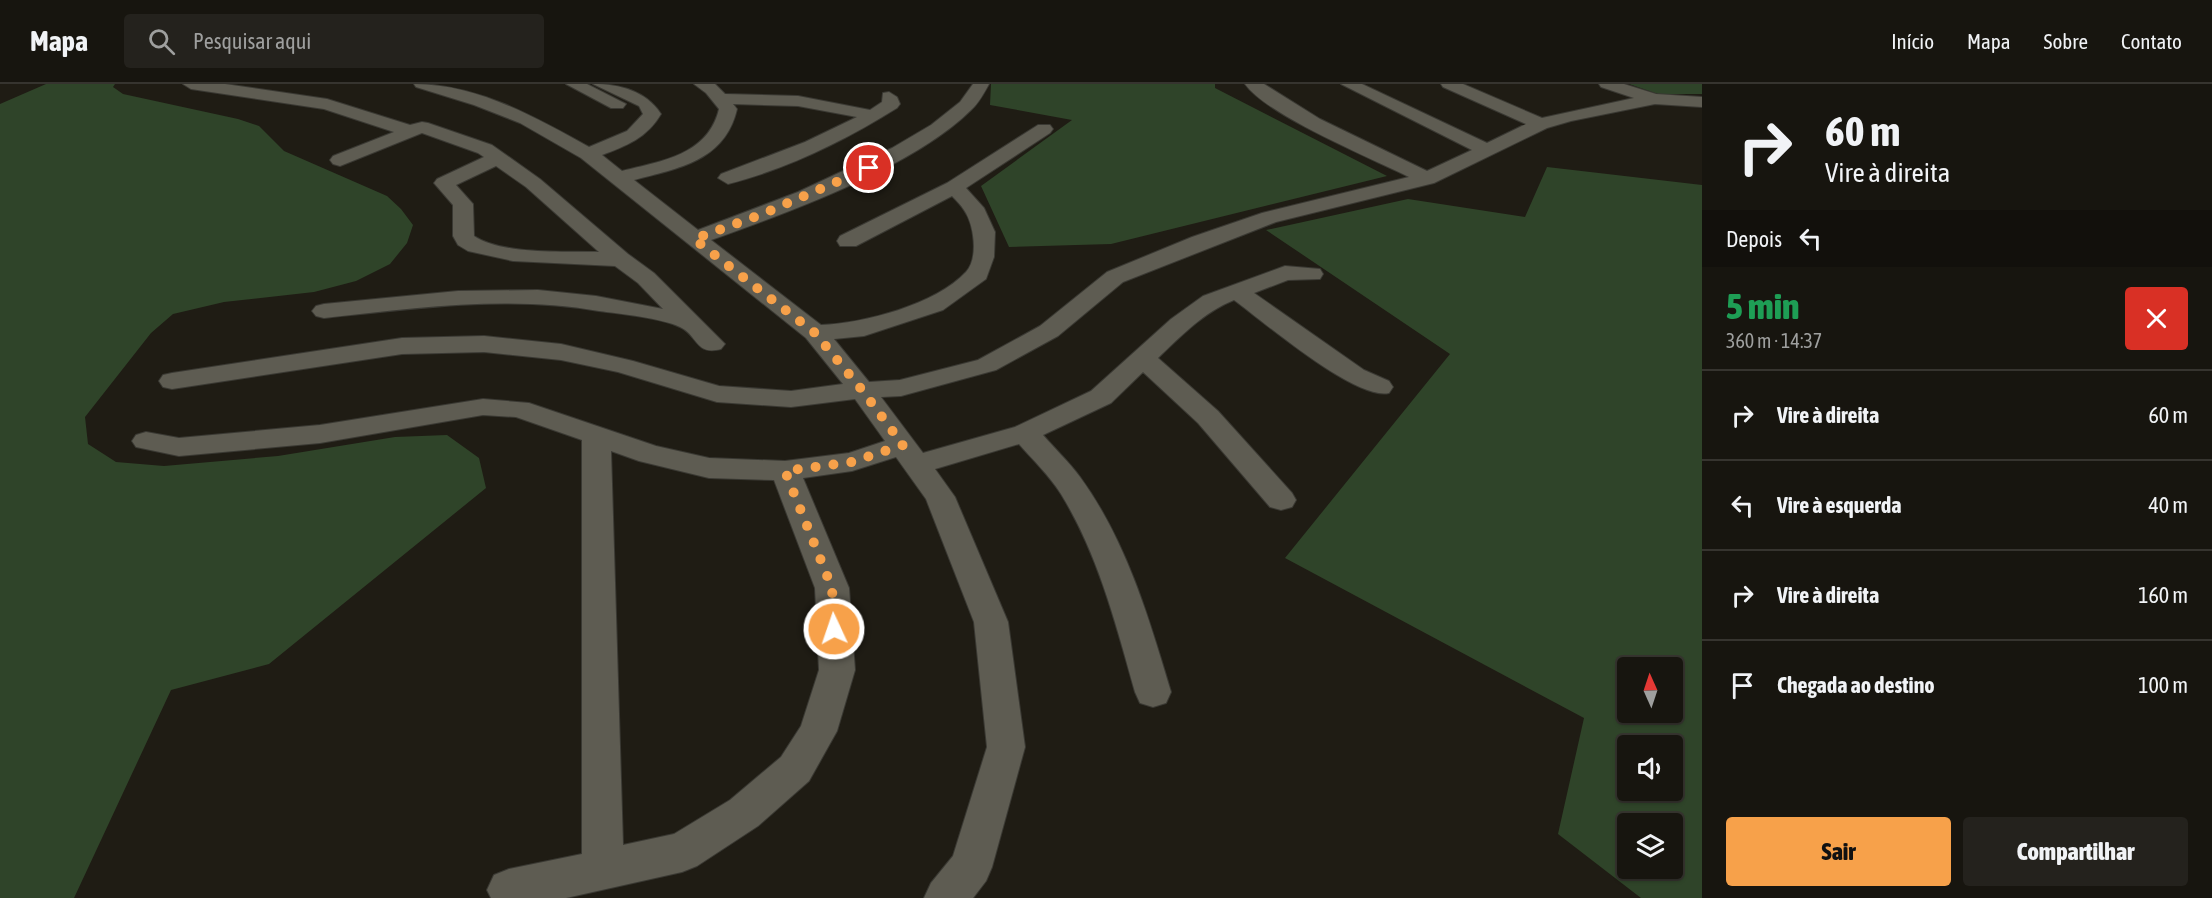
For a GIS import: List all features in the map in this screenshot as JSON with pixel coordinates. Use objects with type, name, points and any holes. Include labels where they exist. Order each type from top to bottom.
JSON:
[{"type":"street","points":[[192,84],[327,104],[431,123],[485,149],[533,183],[620,259],[646,278],[712,344]]},
{"type":"street","points":[[422,84],[480,101],[526,119],[588,154],[815,333],[862,390],[940,497],[991,622],[1006,747],[971,867],[946,898]]},
{"type":"street","points":[[574,84],[629,109]]},
{"type":"street","points":[[588,154],[635,134],[647,126],[652,114],[645,103],[601,84]]},
{"type":"street","points":[[617,179],[692,156],[715,140],[727,124],[728,109],[711,89],[702,84]]},
{"type":"street","points":[[694,239],[760,215],[869,168],[930,134],[973,101],[981,84]]},
{"type":"street","points":[[1253,84],[1267,96],[1427,179]]},
{"type":"street","points":[[1349,84],[1485,149]]},
{"type":"street","points":[[1449,84],[1541,124]]},
{"type":"street","points":[[1607,84],[1655,99],[1702,102]]},
{"type":"street","points":[[720,99],[758,97],[779,99],[842,106],[873,116]]},
{"type":"street","points":[[692,156],[735,184],[873,116],[891,104],[889,97]]},
{"type":"street","points":[[172,381],[402,346],[484,344],[571,354],[624,366],[717,394],[790,399],[862,390],[901,388],[987,365],[1049,330],[1115,277],[1200,242],[1269,217],[1427,179],[1485,149],[1541,124],[1568,116],[1655,99]]},
{"type":"street","points":[[340,160],[480,101]]},
{"type":"street","points":[[848,242],[954,188],[1044,129]]},
{"type":"street","points":[[498,158],[444,183],[463,204],[461,230],[466,241],[478,249],[514,254],[620,259]]},
{"type":"street","points":[[815,333],[855,331],[935,305],[978,274],[983,257],[984,232],[974,208],[954,188]]},
{"type":"street","points":[[146,441],[179,447],[320,434],[483,407],[519,409],[649,454],[709,468],[785,471],[910,455],[1025,433],[1101,397],[1180,324],[1211,301],[1285,273],[1312,274]]},
{"type":"street","points":[[1238,292],[1355,376],[1380,387]]},
{"type":"street","points":[[324,311],[425,300],[539,297],[632,309],[691,322]]},
{"type":"street","points":[[1143,358],[1208,417],[1281,500]]},
{"type":"street","points":[[1025,433],[1072,487],[1107,549],[1133,623],[1153,692]]},
{"type":"street","points":[[596,436],[603,870]]},
{"type":"street","points":[[509,890],[682,852],[744,813],[795,769],[818,730],[837,670],[832,588],[785,471]]},
{"type":"green space","points":[[46,84],[115,84],[113,87],[123,94],[238,119],[259,126],[284,151],[387,196],[413,225],[407,243],[390,264],[356,281],[314,292],[224,302],[173,314],[151,333],[85,417],[88,444],[116,462],[164,466],[278,456],[395,437],[447,435],[479,458],[486,488],[269,664],[171,690],[74,898],[0,898],[0,104]]},
{"type":"green space","points":[[991,84],[1215,84],[1215,88],[1387,176],[1111,244],[1009,247],[981,186],[1072,120],[990,105]]},
{"type":"green space","points":[[1629,84],[1702,84],[1702,94],[1658,94]]},
{"type":"green space","points":[[1547,167],[1702,185],[1702,898],[1641,898],[1558,834],[1584,718],[1285,558],[1450,354],[1266,230],[1408,199],[1525,217]]},
{"type":"route","points":[[834,629],[832,588],[785,471],[852,462],[903,445],[815,333],[694,239],[760,215],[869,168]]}]
